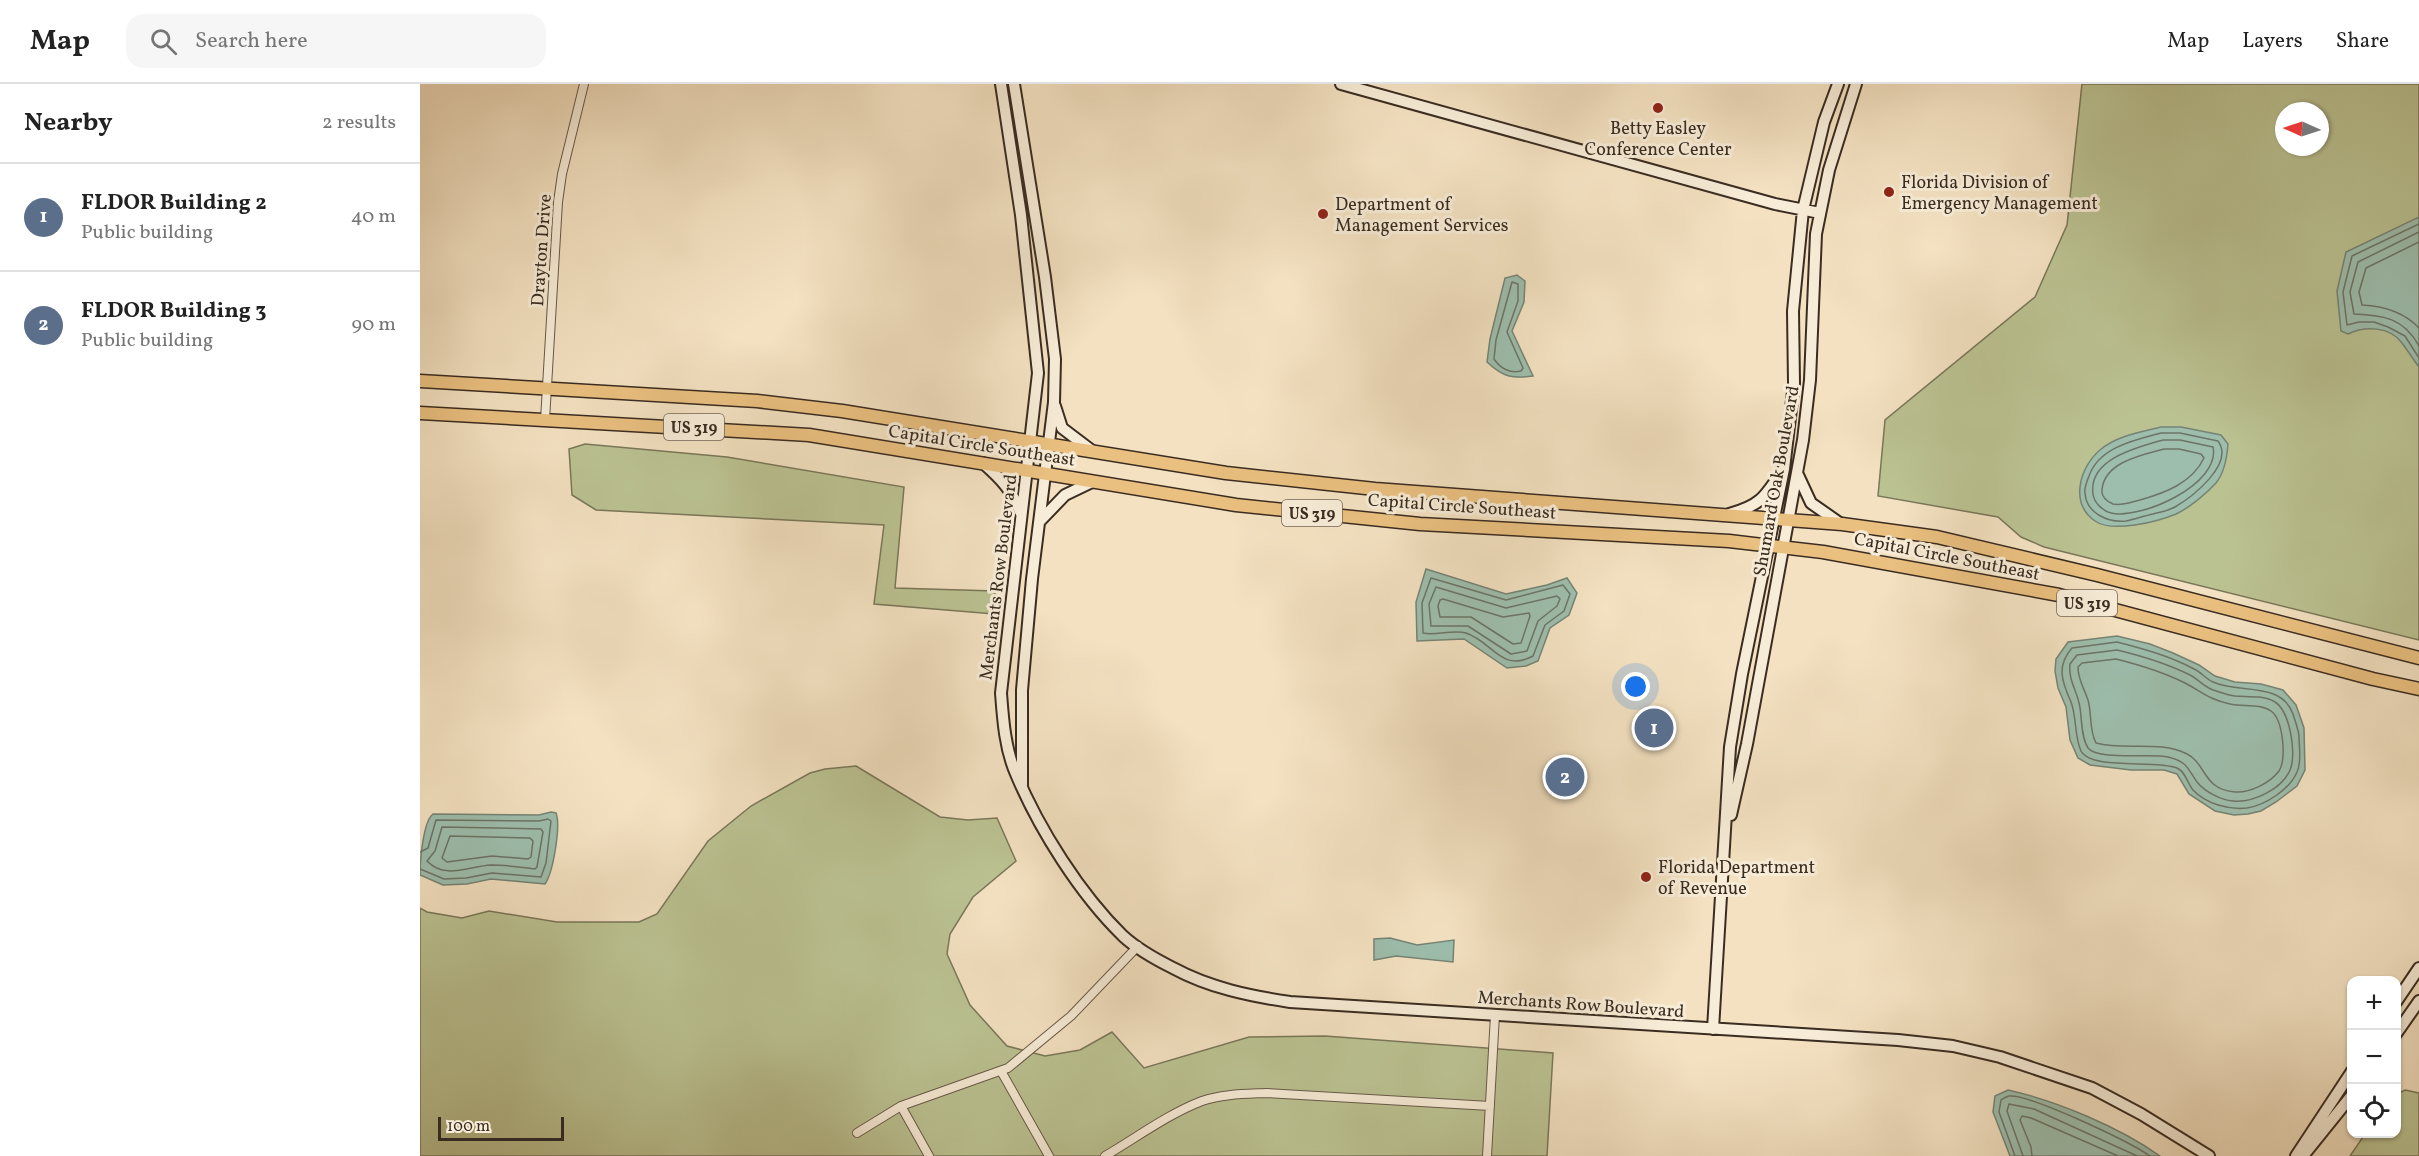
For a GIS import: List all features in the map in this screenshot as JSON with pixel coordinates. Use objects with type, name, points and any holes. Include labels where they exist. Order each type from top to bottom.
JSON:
[{"type":"main road","name":"Capital Circle Southeast","points":[[420,381],[757,401],[842,411],[1226,473],[1376,489],[1842,524],[1937,537],[2097,574],[2419,657]]},
{"type":"main road","name":"Capital Circle Southeast","points":[[420,413],[809,435],[1236,505],[1420,524],[1782,545],[2059,595],[2373,679],[2419,689]]},
{"type":"street","name":"Drayton Drive","points":[[545,420],[558,202],[562,174],[584,84]]},
{"type":"street","name":"Merchants Row Boulevard","points":[[1001,84],[1026,261],[1038,373],[1001,693],[1004,726],[1016,774],[1046,834],[1071,876],[1124,937],[1172,968],[1208,984],[1244,995],[1290,1002],[1898,1040],[1953,1046],[2000,1057],[2092,1088],[2141,1113],[2209,1156]]},
{"type":"street","name":"Merchants Row Boulevard","points":[[1014,84],[1055,359],[1054,402],[1022,690],[1022,785]]},
{"type":"street","points":[[1341,84],[1820,213]]},
{"type":"street","name":"Shumard Oak Boulevard","points":[[1713,1029],[1730,747],[1784,469],[1794,383],[1793,311],[1803,210],[1824,122],[1838,84]]},
{"type":"street","name":"Shumard Oak Boulevard","points":[[1724,847],[1747,744],[1782,545],[1798,474],[1810,380],[1814,257],[1820,213],[1829,170],[1856,84]]},
{"type":"street","points":[[1026,261],[1041,258]]},
{"type":"street","points":[[1793,311],[1813,310]]},
{"type":"street","points":[[1054,402],[1062,428],[1091,451]]},
{"type":"street","points":[[982,464],[1000,478],[1009,489],[1021,514]]},
{"type":"street","points":[[1726,515],[1749,509],[1759,503],[1784,469]]},
{"type":"street","points":[[1798,474],[1811,503],[1842,524]]},
{"type":"street","points":[[1039,522],[1065,495],[1092,482]]},
{"type":"street","points":[[857,1133],[901,1107],[1008,1068],[1071,1016],[1138,946]]},
{"type":"street","points":[[2401,996],[2419,968]]},
{"type":"street","points":[[2400,1030],[2419,1001]]},
{"type":"street","points":[[1487,1156],[1495,1015]]},
{"type":"street","points":[[1001,1071],[1050,1156]]},
{"type":"street","points":[[2296,1156],[2347,1079]]},
{"type":"street","points":[[1105,1156],[1186,1109],[1203,1101],[1233,1095],[1266,1093],[1490,1106]]},
{"type":"street","points":[[2302,1156],[2347,1101]]},
{"type":"street","points":[[901,1107],[929,1156]]},
{"type":"green space","points":[[2082,84],[2419,84],[2419,640],[2044,547],[2021,537],[1998,517],[1878,496],[1885,420],[2035,297],[2067,225]]},
{"type":"green space","points":[[585,444],[727,457],[904,487],[895,588],[995,591],[994,614],[874,604],[884,525],[596,510],[572,495],[569,449]]},
{"type":"green space","points":[[856,766],[940,817],[968,820],[997,818],[1016,861],[973,897],[950,934],[947,954],[970,1005],[1007,1046],[1045,1056],[1080,1050],[1112,1032],[1144,1068],[1249,1037],[1325,1036],[1553,1053],[1547,1156],[420,1156],[420,908],[427,912],[462,918],[489,911],[557,922],[639,922],[657,914],[708,841],[751,806],[810,773]]},
{"type":"green space","points":[[2405,1090],[2419,1093],[2419,1156],[2350,1156],[2362,1138],[2401,1138],[2401,1092]]},
{"type":"water","points":[[2419,217],[2419,367],[2402,343],[2391,333],[2376,329],[2354,331],[2348,334],[2341,331],[2337,291],[2346,252]]},
{"type":"water","points":[[1517,275],[1525,281],[1524,302],[1512,331],[1533,376],[1508,376],[1487,362],[1490,339],[1505,278]]},
{"type":"water","points":[[2161,427],[2181,427],[2221,435],[2228,444],[2225,464],[2219,479],[2192,504],[2168,517],[2123,526],[2112,526],[2095,521],[2082,505],[2080,495],[2083,475],[2093,457],[2113,441]]},
{"type":"water","points":[[1426,569],[1506,594],[1567,578],[1577,593],[1569,615],[1550,628],[1538,661],[1526,666],[1507,668],[1464,639],[1417,641],[1416,602]]},
{"type":"water","points":[[2117,636],[2150,644],[2173,653],[2199,665],[2215,676],[2235,682],[2261,684],[2283,690],[2296,705],[2304,728],[2305,770],[2297,786],[2261,811],[2234,815],[2215,811],[2189,794],[2177,774],[2164,770],[2131,770],[2090,765],[2078,758],[2070,740],[2066,707],[2058,688],[2055,671],[2056,659],[2068,642]]},
{"type":"water","points":[[556,813],[557,838],[551,870],[545,884],[491,879],[467,884],[443,885],[420,875],[424,833],[433,814],[539,815]]},
{"type":"water","points":[[1390,938],[1417,945],[1454,940],[1453,962],[1396,956],[1374,960],[1374,939]]},
{"type":"water","points":[[2008,1090],[2087,1116],[2126,1135],[2160,1156],[2010,1156],[1993,1112],[1995,1096]]},
{"type":"place","name":"Betty Easley Conference Center","points":[[1658,108]]},
{"type":"place","name":"Florida Division of Emergency Management","points":[[1889,192]]},
{"type":"place","name":"Department of Management Services","points":[[1323,214]]},
{"type":"place","name":"FLDOR Building 2","points":[[1654,728]]},
{"type":"place","name":"FLDOR Building 3","points":[[1565,777]]},
{"type":"place","name":"Florida Department of Revenue","points":[[1646,877]]}]
